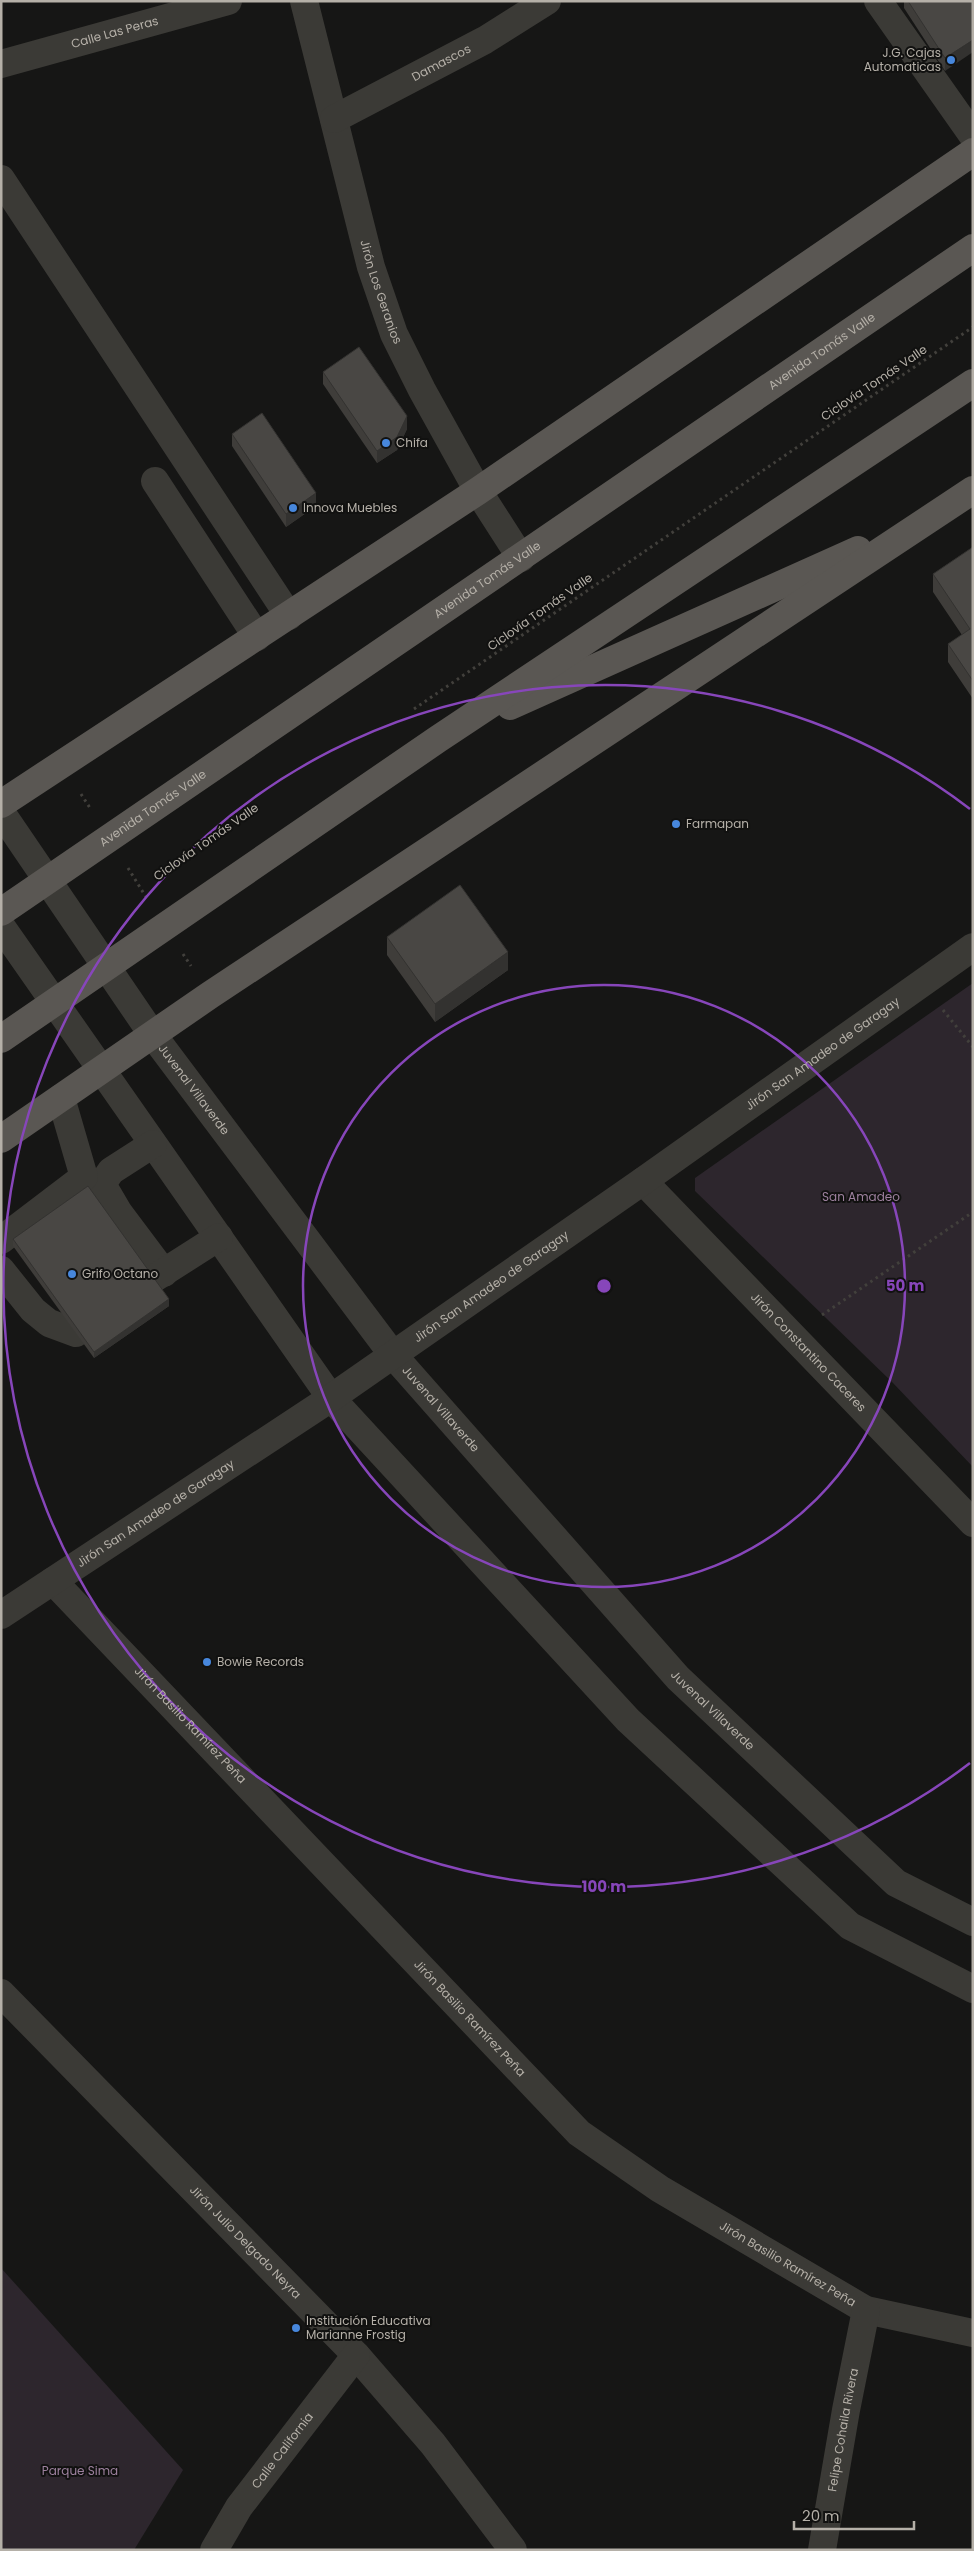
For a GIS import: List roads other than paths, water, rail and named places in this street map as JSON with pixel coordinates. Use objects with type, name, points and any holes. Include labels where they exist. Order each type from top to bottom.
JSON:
[{"type":"main road","points":[[1,804],[478,491],[973,152]]},
{"type":"main road","name":"Avenida Tomás Valle","points":[[1,912],[973,248]]},
{"type":"main road","points":[[1,1039],[106,964],[438,739],[973,383]]},
{"type":"main road","points":[[1,1139],[210,995],[973,490]]},
{"type":"main road","points":[[438,739],[932,517]]},
{"type":"street","name":"Calle Las Peras","points":[[1,64],[228,1]]},
{"type":"street","name":"Jirón Los Geranios","points":[[304,1],[370,267],[394,334],[422,390],[478,491],[521,558]]},
{"type":"street","name":"Damascos","points":[[334,119],[486,40],[547,1]]},
{"type":"street","points":[[878,1],[973,136]]},
{"type":"street","points":[[1,179],[290,616]]},
{"type":"street","points":[[154,481],[257,636]]},
{"type":"street","name":"Juvenal Villaverde","points":[[1,812],[152,1034],[394,1354],[678,1678],[896,1884],[973,1922]]},
{"type":"street","points":[[1,926],[331,1398],[628,1720],[850,1926],[973,1989]]},
{"type":"street","name":"Jirón San Amadeo de Garagay","points":[[1,1615],[331,1398],[643,1181],[973,947]]},
{"type":"street","points":[[61,1098],[93,1181],[119,1213],[157,1277],[219,1237]]},
{"type":"street","points":[[1,1240],[154,1144]]},
{"type":"street","name":"Jirón Constantino Caceres","points":[[643,1181],[973,1523]]},
{"type":"street","points":[[1,1270],[33,1310],[49,1323],[76,1333]]},
{"type":"street","name":"Jirón Basilio Ramírez Peña","points":[[53,1581],[580,2133],[660,2189],[866,2310],[973,2333]]},
{"type":"street","name":"Jirón Julio Delgado Neyra","points":[[1,1993],[356,2355],[433,2444],[513,2550]]},
{"type":"street","name":"Felipe Cohaila Rivera","points":[[822,2550],[846,2410],[866,2310]]},
{"type":"street","name":"Calle California","points":[[214,2550],[239,2507],[356,2355]]},
{"type":"place","name":"J.G. Cajas Automaticas","points":[[951,60]]},
{"type":"place","name":"Chifa","points":[[386,443]]},
{"type":"place","name":"Innova Muebles","points":[[293,508]]},
{"type":"place","name":"Farmapan","points":[[676,824]]},
{"type":"place","name":"Grifo Octano","points":[[72,1274]]},
{"type":"place","name":"Bowie Records","points":[[207,1662]]},
{"type":"place","name":"Institución Educativa Marianne Frostig","points":[[296,2328]]},
{"type":"park label","name":"San Amadeo","points":[[861,1197]]},
{"type":"park label","name":"Parque Sima","points":[[80,2471]]}]
